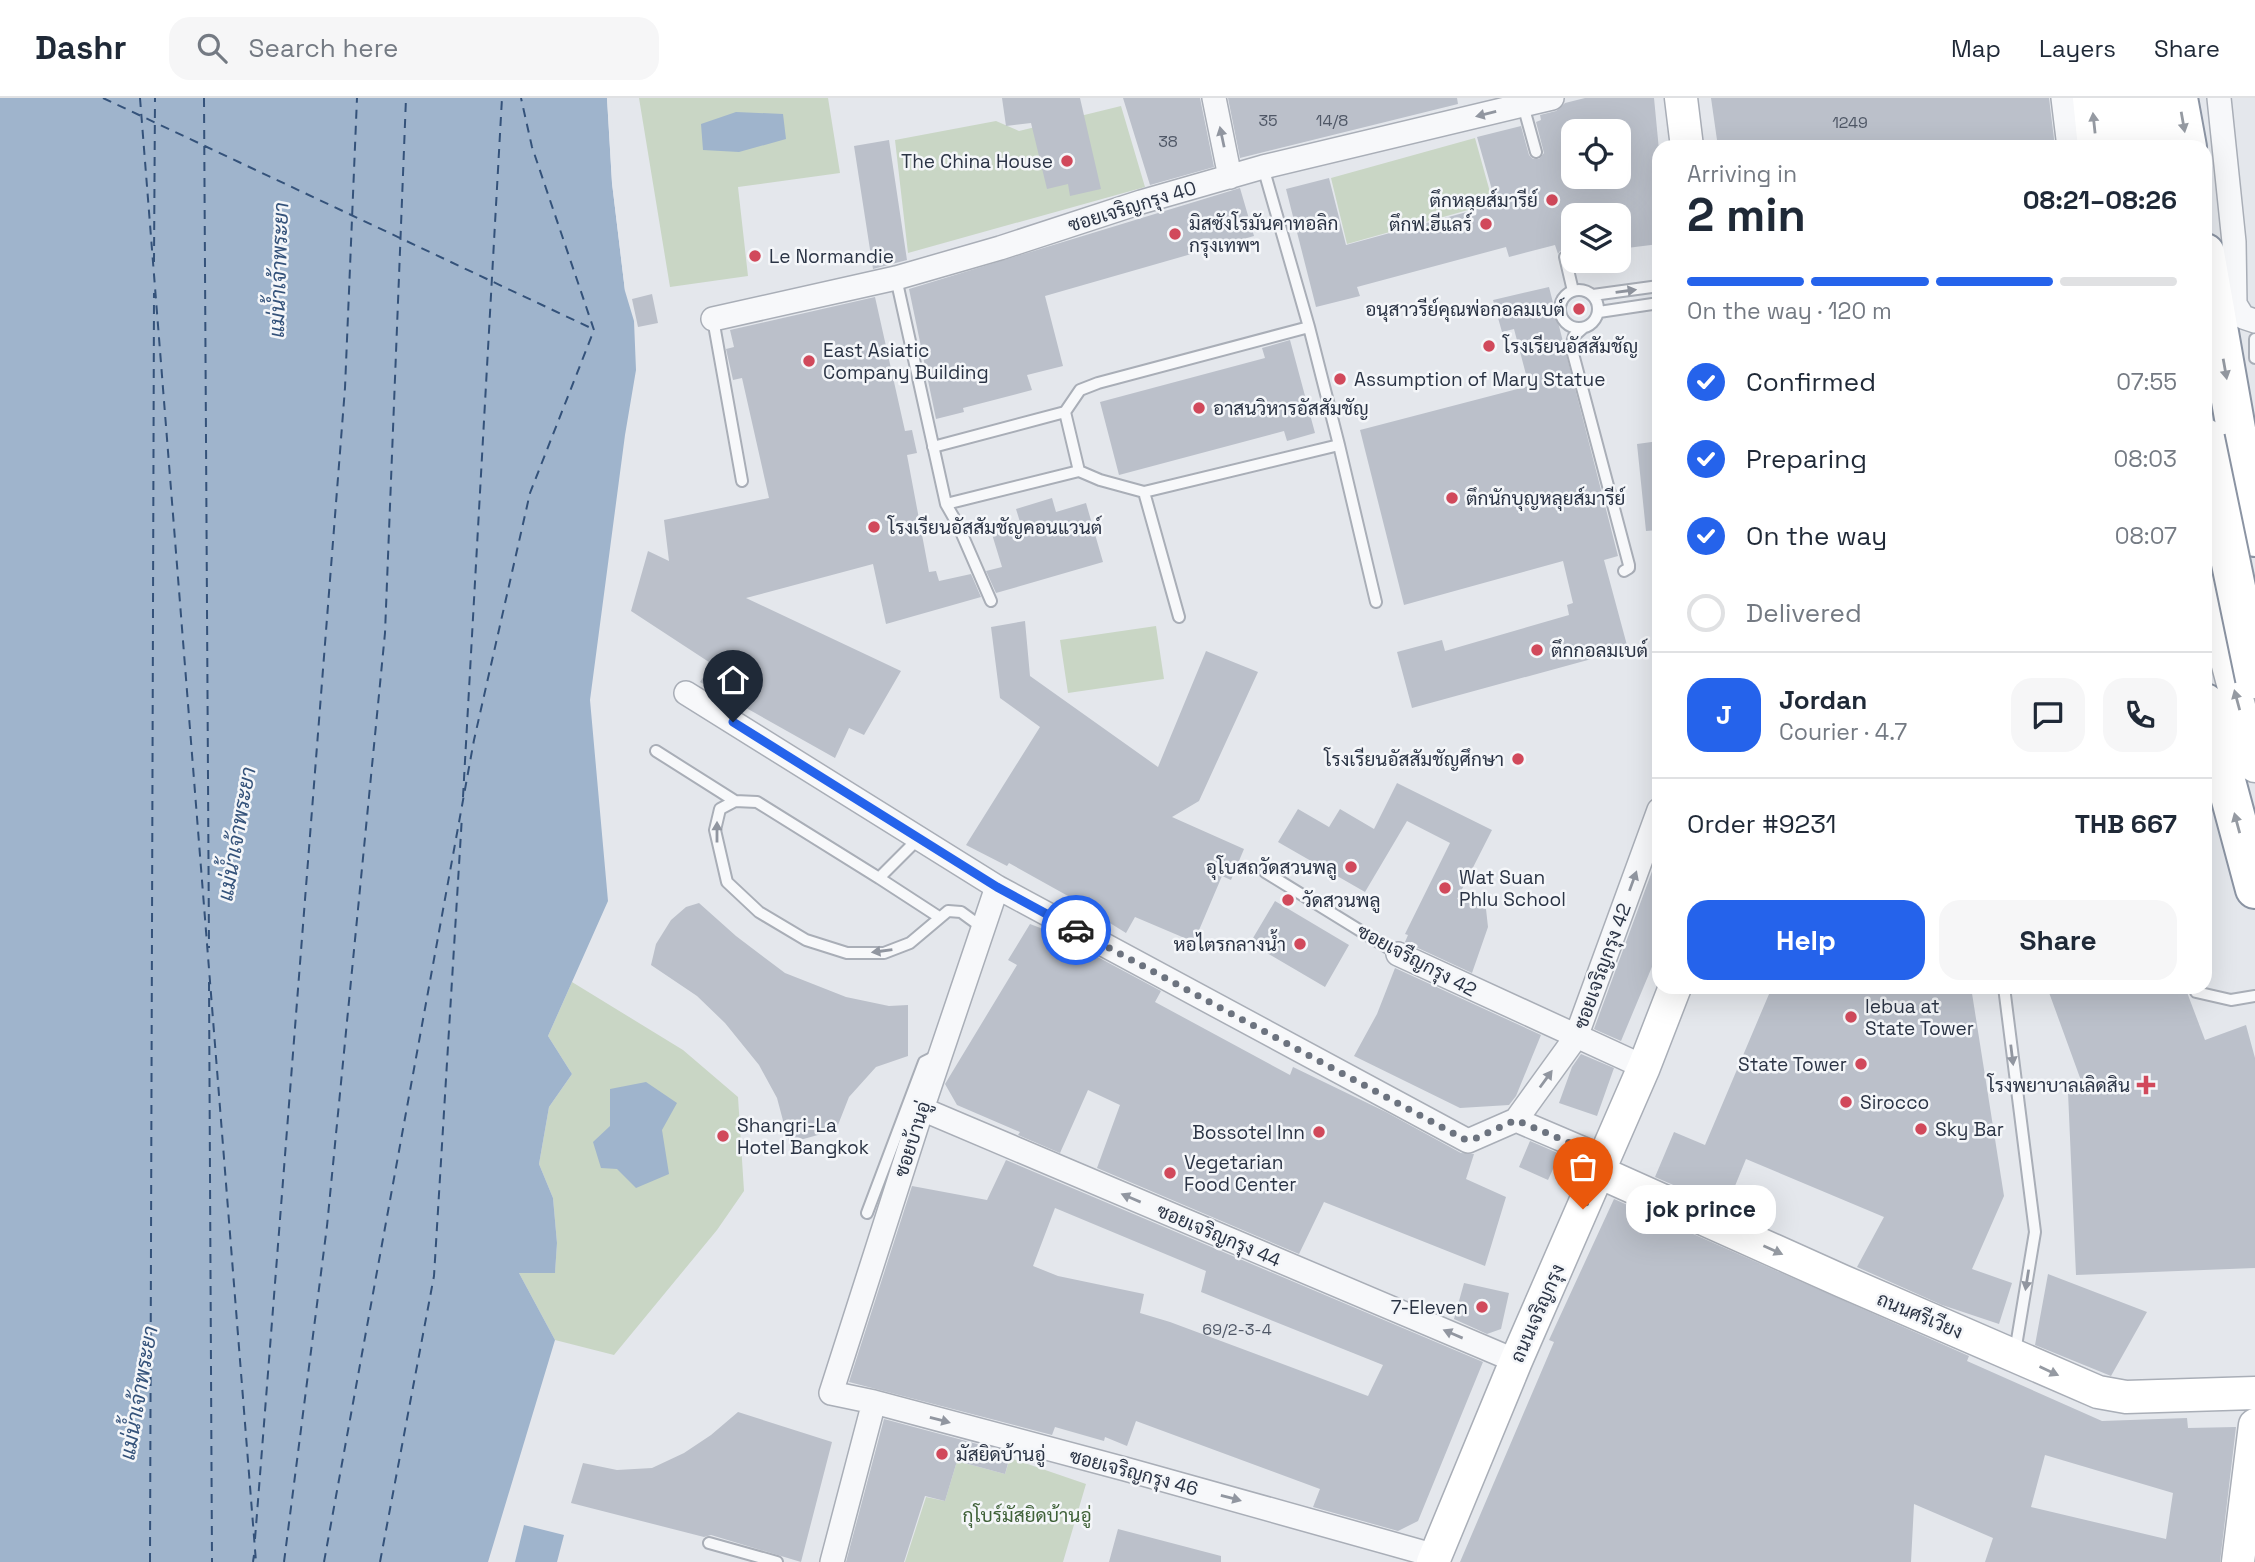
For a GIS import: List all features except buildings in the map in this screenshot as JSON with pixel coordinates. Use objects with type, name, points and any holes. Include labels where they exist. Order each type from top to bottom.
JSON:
[{"type":"highway","points":[[2092,98],[2096,140]]},
{"type":"highway","points":[[2146,98],[2151,140]]},
{"type":"highway","points":[[2178,98],[2186,140]]},
{"type":"highway","points":[[2231,245],[2255,537]]},
{"type":"highway","points":[[2212,472],[2255,679]]},
{"type":"highway","points":[[2212,729],[2255,889]]},
{"type":"street","points":[[1214,98],[1230,177]]},
{"type":"street","points":[[1681,98],[1686,140]]},
{"type":"street","points":[[2063,98],[2068,140]]},
{"type":"street","points":[[2118,98],[2123,140]]},
{"type":"street","points":[[2219,98],[2235,304],[2243,317],[2255,321]]},
{"type":"street","name":"ซอยเจริญกรุง 40","points":[[713,319],[896,278],[1263,167],[1533,101]]},
{"type":"street","points":[[2212,551],[2255,537]]},
{"type":"street","points":[[2212,593],[2255,585]]},
{"type":"street","points":[[2212,612],[2255,766]]},
{"type":"street","name":"ซอยเจริญกรุง 42","points":[[686,693],[997,887],[1464,1139],[1472,1140],[1516,1120],[1576,1037],[1652,829]]},
{"type":"street","name":"ซอยบ้านอู่","points":[[831,1393],[997,887]]},
{"type":"street","name":"ซอยเจรืญกรุง 42","points":[[1398,954],[1644,1067]]},
{"type":"street","name":"ถนนเจริญกรุง","points":[[1435,1559],[1516,1361],[1644,1067],[1672,994]]},
{"type":"street","name":"ซอยเจริญกรุง 44","points":[[922,1109],[1516,1361]]},
{"type":"street","points":[[1516,1120],[1602,1165]]},
{"type":"street","name":"ถนนศรีเวียง","points":[[1602,1165],[1842,1281],[2098,1392],[2126,1397],[2255,1393]]},
{"type":"street","name":"ซอยเจริญกรุง 46","points":[[831,1393],[874,1402],[1303,1517],[1435,1559]]},
{"type":"street","points":[[832,1562],[874,1402]]},
{"type":"street","points":[[2244,1554],[2255,1425]]},
{"type":"lane","points":[[1533,101],[1536,152]]},
{"type":"lane","points":[[1263,167],[1309,327],[1376,602]]},
{"type":"lane","points":[[1569,273],[1573,291]]},
{"type":"lane","points":[[896,278],[947,504],[991,601]]},
{"type":"lane","points":[[1583,328],[1565,323],[1560,311],[1561,302],[1573,291],[1581,290],[1593,295],[1652,287]]},
{"type":"lane","points":[[1593,295],[1599,312],[1592,324],[1574,336],[1572,350],[1629,565],[1624,571]]},
{"type":"lane","points":[[1599,312],[1652,304]]},
{"type":"lane","points":[[713,319],[742,481]]},
{"type":"lane","points":[[933,447],[1065,412],[1080,390],[1098,383],[1309,327]]},
{"type":"lane","points":[[2255,339],[2255,358]]},
{"type":"lane","points":[[1065,412],[1079,471]]},
{"type":"lane","points":[[947,504],[1079,471],[1100,480],[1144,492],[1339,445]]},
{"type":"lane","points":[[1144,492],[1179,617]]},
{"type":"lane","points":[[656,751],[735,801],[757,802],[939,918]]},
{"type":"lane","points":[[735,801],[720,809],[715,830],[718,853],[727,882],[759,912],[806,940],[847,953],[884,953],[910,943],[948,911],[961,912],[984,928]]},
{"type":"lane","points":[[879,878],[919,838]]},
{"type":"lane","name":"ซอยเจรืญกรุง 42","points":[[1265,872],[1398,954]]},
{"type":"lane","points":[[2005,994],[2035,1232],[2014,1355]]},
{"type":"lane","points":[[2205,994],[2231,1000],[2255,996]]},
{"type":"lane","points":[[867,1213],[924,1062],[932,1058],[938,1063]]},
{"type":"lane","points":[[709,1543],[777,1562]]},
{"type":"green space","points":[[639,98],[828,98],[840,173],[738,187],[748,276],[670,287]]},
{"type":"green space","points":[[1121,106],[1145,187],[908,253],[895,140],[996,121],[1019,131]]},
{"type":"green space","points":[[1475,138],[1493,203],[1347,244],[1331,178]]},
{"type":"green space","points":[[1156,626],[1164,679],[1068,693],[1060,640]]},
{"type":"green space","points":[[572,982],[683,1050],[738,1097],[744,1191],[717,1230],[614,1355],[555,1340],[519,1273],[555,1272],[557,1243],[553,1198],[539,1164],[549,1107],[572,1074],[548,1036]]},
{"type":"green space","name":"กุโบร์มัสยิดบ้านอู่","points":[[1010,1458],[1086,1484],[1063,1562],[905,1562],[926,1497],[945,1501],[957,1461],[1005,1474]]},
{"type":"water","name":"แม่น้ำเจ้าพระยา","points":[[0,98],[607,98],[612,183],[625,291],[634,321],[636,370],[590,700],[608,901],[548,1036],[572,1074],[549,1107],[539,1164],[553,1198],[557,1243],[555,1273],[519,1273],[555,1340],[488,1562],[0,1562]]},
{"type":"water","points":[[736,112],[783,114],[786,139],[739,152],[703,150],[701,124]]},
{"type":"water","points":[[646,1082],[677,1103],[662,1130],[669,1174],[636,1188],[617,1169],[601,1168],[593,1142],[610,1126],[610,1089]]},
{"type":"water","points":[[524,1525],[564,1535],[557,1562],[515,1562]]},
{"type":"pier","points":[[607,98],[611,98],[616,183],[629,291],[625,291],[612,183]]},
{"type":"ferry route","points":[[103,98],[593,329]]},
{"type":"ferry route","points":[[140,98],[256,1562]]},
{"type":"ferry route","points":[[154,262],[155,98]]},
{"type":"ferry route","points":[[204,98],[209,948]]},
{"type":"ferry route","points":[[255,1539],[345,388],[357,98]]},
{"type":"ferry route","points":[[284,1562],[327,1226],[385,633],[406,98]]},
{"type":"ferry route","points":[[463,797],[502,98]]},
{"type":"ferry route","points":[[324,1562],[474,740],[530,493],[594,330],[532,147],[521,98]]},
{"type":"ferry route","points":[[150,1562],[154,293]]},
{"type":"ferry route","points":[[380,1562],[434,1276],[462,816]]},
{"type":"ferry route","points":[[209,982],[212,1562]]},
{"type":"ferry route","points":[[253,1562],[254,1555]]},
{"type":"way so far","points":[[1076,930],[1468,1141],[1516,1120],[1605,1158],[1583,1209]]},
{"type":"place","name":"The China House","points":[[1067,161]]},
{"type":"place","name":"ตึกหลุยส์มารีย์","points":[[1552,200]]},
{"type":"place","name":"ตึกฟ.ฮีแลร์","points":[[1486,224]]},
{"type":"place","name":"มิสซังโรมันคาทอลิก กรุงเทพฯ","points":[[1175,234]]},
{"type":"place","name":"Le Normandie","points":[[755,256]]},
{"type":"place","name":"อนุสาวรีย์คุณพ่อกอลมเบต์","points":[[1579,309]]},
{"type":"place","name":"โรงเรียนอัสสัมชัญ","points":[[1489,346]]},
{"type":"place","name":"East Asiatic Company Building","points":[[809,361]]},
{"type":"place","name":"Assumption of Mary Statue","points":[[1340,379]]},
{"type":"place","name":"อาสนวิหารอัสสัมชัญ","points":[[1199,408]]},
{"type":"place","name":"ตึกนักบุญหลุยส์มารีย์","points":[[1452,498]]},
{"type":"place","name":"โรงเรียนอัสสัมชัญคอนแวนต์","points":[[874,527]]},
{"type":"place","name":"ตึกกอลมเบต์","points":[[1537,650]]},
{"type":"place","name":"โรงเรียนอัสสัมชัญศึกษา","points":[[1518,759]]},
{"type":"place","name":"อุโบสถวัดสวนพลู","points":[[1351,867]]},
{"type":"place","name":"Wat Suan Phlu School","points":[[1445,888]]},
{"type":"place","name":"วัดสวนพลู","points":[[1288,900]]},
{"type":"place","name":"หอไตรกลางน้ำ","points":[[1300,944]]},
{"type":"place","name":"lebua at State Tower","points":[[1851,1017]]},
{"type":"place","name":"State Tower","points":[[1861,1064]]},
{"type":"place","name":"โรงพยาบาลเลิดสิน","points":[[2146,1085]]},
{"type":"place","name":"Sirocco","points":[[1846,1102]]},
{"type":"place","name":"Sky Bar","points":[[1921,1129]]},
{"type":"place","name":"Bossotel Inn","points":[[1319,1132]]},
{"type":"place","name":"Shangri-La Hotel Bangkok","points":[[723,1136]]},
{"type":"place","name":"Vegetarian Food Center","points":[[1170,1173]]},
{"type":"place","name":"jok prince","points":[[1583,1209]]},
{"type":"place","name":"7-Eleven","points":[[1482,1307]]},
{"type":"place","name":"มัสยิดบ้านอู่","points":[[942,1454]]},
{"type":"route","points":[[733,722],[997,887],[1076,930]]}]
